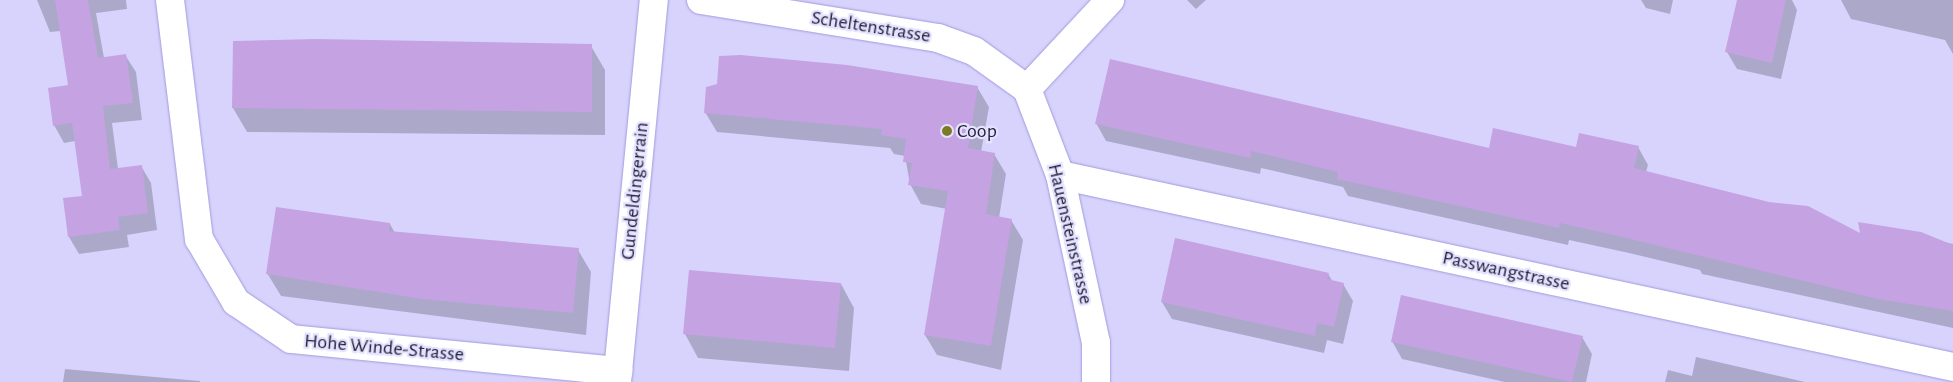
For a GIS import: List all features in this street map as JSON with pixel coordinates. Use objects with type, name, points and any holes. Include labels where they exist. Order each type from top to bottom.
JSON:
[{"type":"street","name":"Hohe Winde-Strasse","points":[[170,0],[199,239],[236,302],[290,340],[617,376]]},
{"type":"street","name":"Gundeldingerrain","points":[[617,376],[654,0]]},
{"type":"street","name":"Scheltenstrasse","points":[[702,0],[938,38],[974,51],[1027,89]]},
{"type":"street","points":[[1027,89],[1110,0]]},
{"type":"street","name":"Hauensteinstrasse","points":[[1027,89],[1060,175],[1096,342],[1096,382]]},
{"type":"street","name":"Passwangstrasse","points":[[1060,175],[1953,368]]},
{"type":"building","points":[[55,0],[88,0],[98,58],[126,54],[133,103],[103,106],[110,169],[142,165],[148,213],[118,217],[120,230],[68,237],[63,198],[82,196],[72,123],[53,126],[48,88],[68,85]]},
{"type":"building","points":[[1737,0],[1786,0],[1772,63],[1725,52]]},
{"type":"building","points":[[316,39],[592,44],[592,112],[232,108],[233,41]]},
{"type":"building","points":[[741,55],[847,65],[978,86],[968,148],[995,153],[986,214],[1012,219],[991,346],[924,335],[948,191],[908,185],[912,163],[903,162],[906,139],[881,135],[882,129],[704,113],[706,87],[717,84],[719,56]]},
{"type":"building","points":[[1110,59],[1489,148],[1493,128],[1576,147],[1579,133],[1639,146],[1634,168],[1769,202],[1808,206],[1860,233],[1858,222],[1921,232],[1953,245],[1953,311],[1878,299],[1560,223],[1559,228],[1337,179],[1338,172],[1251,151],[1250,158],[1095,124]]},
{"type":"building","points":[[276,207],[390,223],[389,231],[579,248],[573,313],[422,299],[266,274]]},
{"type":"building","points":[[1175,238],[1329,273],[1327,279],[1344,283],[1334,327],[1317,323],[1315,336],[1161,302]]},
{"type":"building","points":[[689,270],[841,283],[835,348],[683,334]]},
{"type":"building","points":[[1401,295],[1583,336],[1572,382],[1391,342]]},
{"type":"place","name":"Coop","points":[[947,131]]}]
